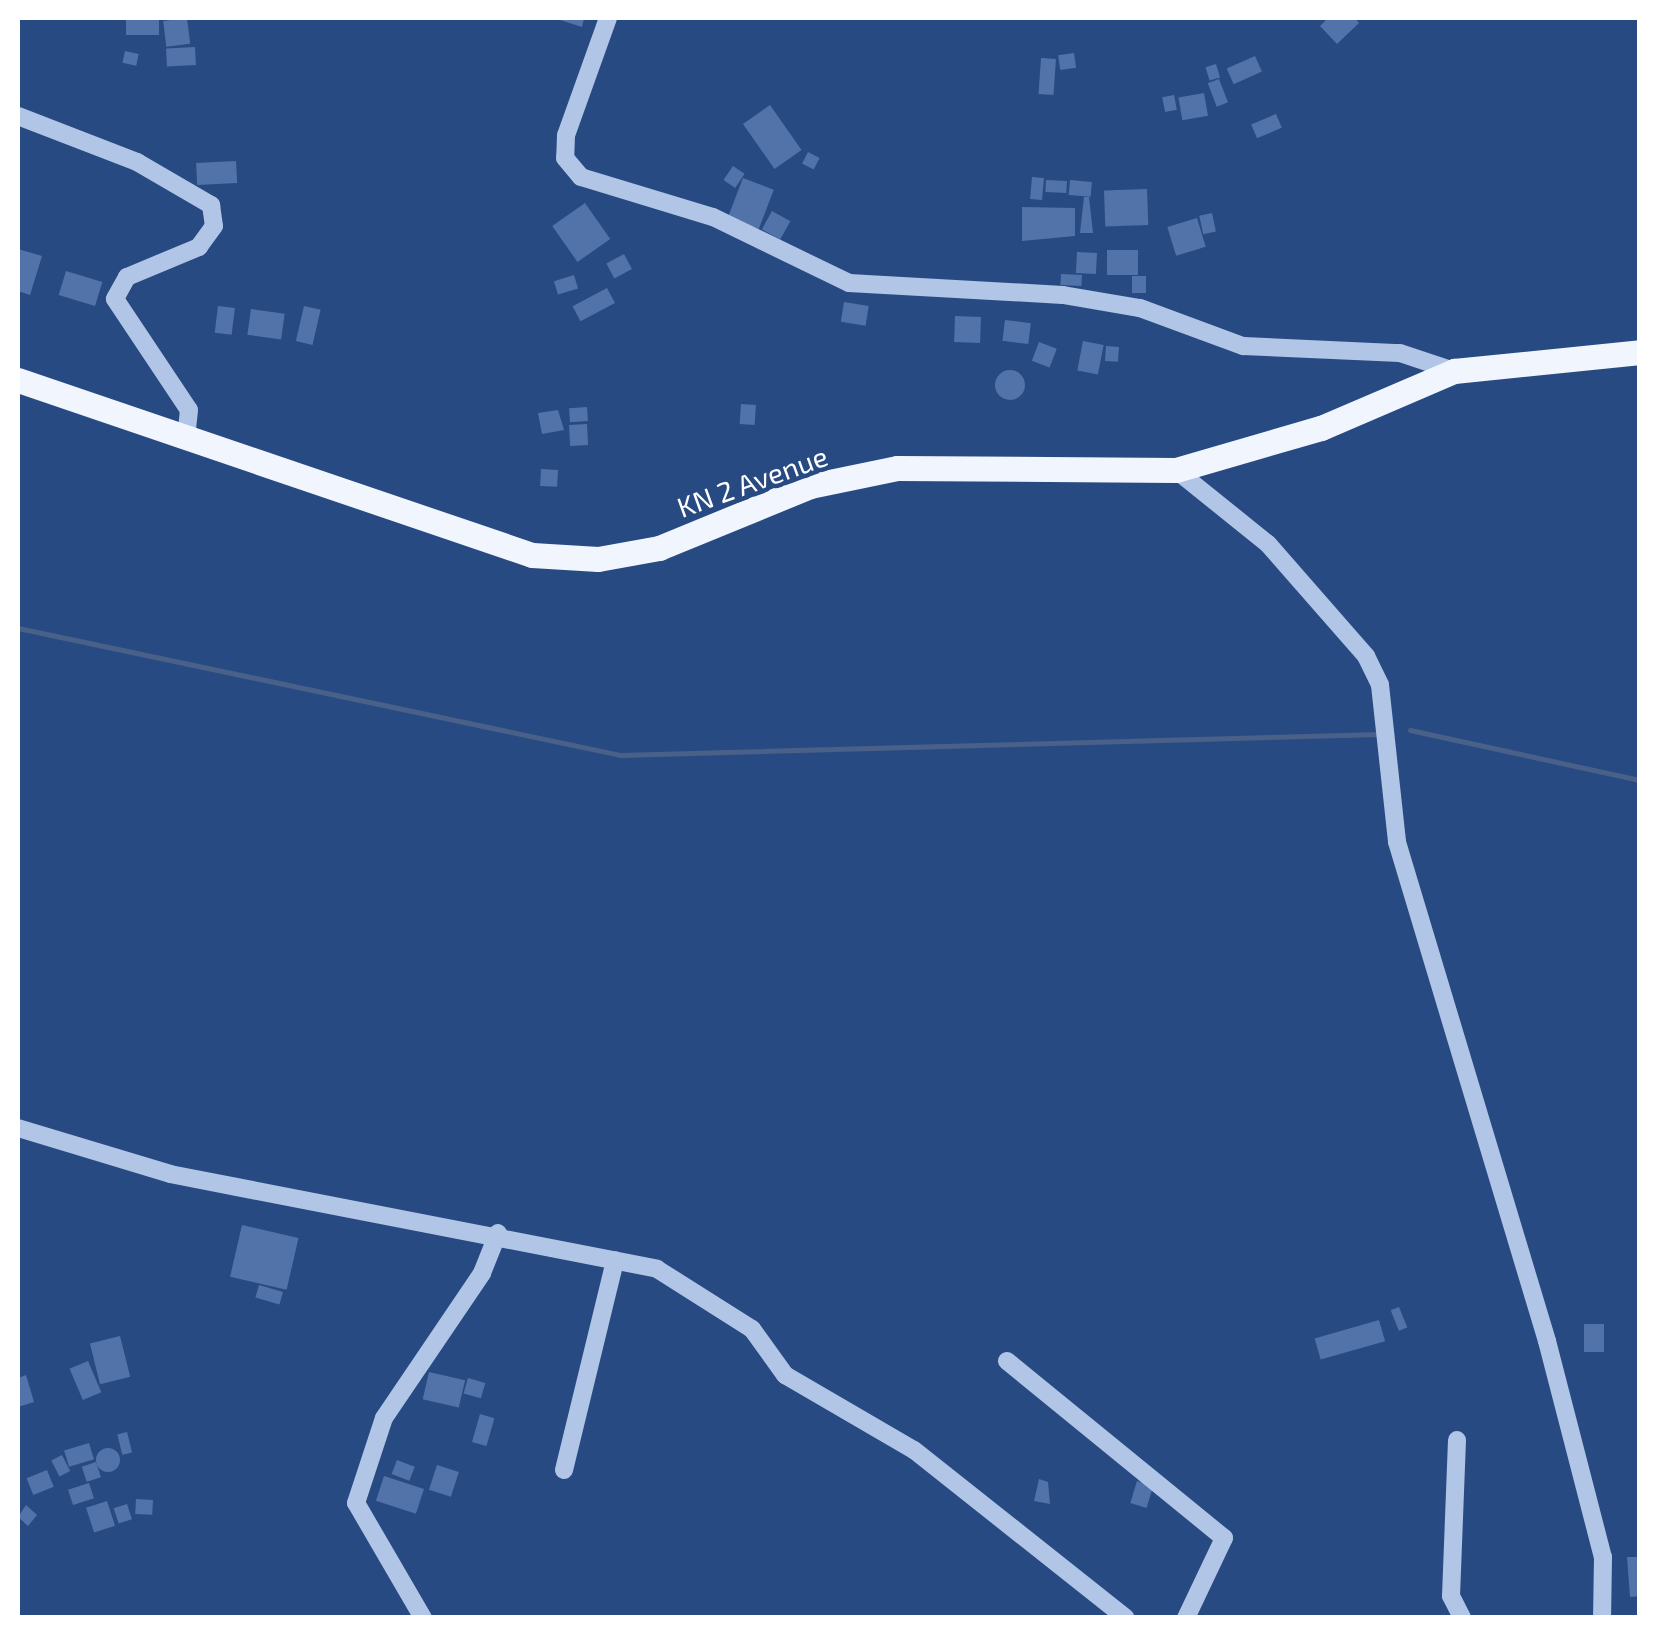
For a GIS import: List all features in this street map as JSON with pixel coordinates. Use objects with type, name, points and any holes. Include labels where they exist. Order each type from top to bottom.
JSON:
[{"type":"main road","name":"KN 2 Avenue","points":[[18,380],[532,555],[598,560],[660,548],[810,486],[898,468],[1176,470],[1321,428],[1454,371],[1640,352]]},
{"type":"street","points":[[608,18],[566,135],[565,158],[580,177],[713,216],[849,283],[1063,296],[1140,308],[1243,346],[1400,353],[1454,371]]},
{"type":"street","points":[[18,116],[137,162],[211,205],[214,226],[199,247],[127,277],[114,299],[189,410],[186,437]]},
{"type":"street","points":[[1176,470],[1268,544],[1366,656],[1380,685],[1397,842],[1548,1341],[1603,1557],[1602,1618]]},
{"type":"street","points":[[18,1128],[170,1174],[498,1234],[657,1269],[752,1329],[785,1375],[914,1450],[1126,1618]]},
{"type":"street","points":[[422,1618],[356,1502],[384,1418],[482,1273],[498,1234]]},
{"type":"street","points":[[564,1470],[616,1260]]},
{"type":"street","points":[[1007,1361],[1224,1538],[1186,1618]]},
{"type":"street","points":[[1457,1440],[1451,1596],[1462,1618]]},
{"type":"building","points":[[126,18],[159,18],[159,35],[126,35]]},
{"type":"building","points":[[187,18],[190,44],[166,47],[163,21]]},
{"type":"building","points":[[554,18],[584,18],[582,27]]},
{"type":"building","points":[[1328,18],[1355,18],[1359,23],[1337,44],[1320,26]]},
{"type":"building","points":[[195,47],[196,65],[167,66],[166,49]]},
{"type":"building","points":[[125,51],[139,54],[136,66],[123,63]]},
{"type":"building","points":[[1074,53],[1076,68],[1060,70],[1058,55]]},
{"type":"building","points":[[1255,56],[1262,72],[1234,84],[1227,69]]},
{"type":"building","points":[[1041,58],[1056,59],[1053,95],[1038,94]]},
{"type":"building","points":[[1216,64],[1220,77],[1210,81],[1205,67]]},
{"type":"building","points":[[1219,79],[1228,102],[1217,107],[1208,83]]},
{"type":"building","points":[[1204,93],[1208,116],[1182,120],[1178,98]]},
{"type":"building","points":[[1174,95],[1177,110],[1165,112],[1162,97]]},
{"type":"building","points":[[770,105],[802,150],[775,169],[743,124]]},
{"type":"building","points":[[1276,114],[1282,128],[1257,138],[1251,125]]},
{"type":"building","points":[[808,152],[820,158],[814,169],[802,164]]},
{"type":"building","points":[[236,161],[237,183],[197,185],[196,163]]},
{"type":"building","points":[[733,166],[745,174],[735,188],[723,180]]},
{"type":"building","points":[[1032,177],[1044,178],[1042,200],[1030,199]]},
{"type":"building","points":[[743,178],[774,190],[759,229],[728,217]]},
{"type":"building","points":[[1046,180],[1067,181],[1066,193],[1045,192]]},
{"type":"building","points":[[1070,180],[1092,182],[1091,197],[1069,195]]},
{"type":"building","points":[[1147,189],[1148,225],[1105,226],[1104,191]]},
{"type":"building","points":[[1084,197],[1089,197],[1093,233],[1080,233]]},
{"type":"building","points":[[585,203],[610,239],[577,262],[552,226]]},
{"type":"building","points":[[1022,207],[1075,208],[1075,236],[1022,241]]},
{"type":"building","points":[[772,211],[790,221],[780,240],[762,229]]},
{"type":"building","points":[[1212,213],[1216,232],[1203,234],[1199,216]]},
{"type":"building","points":[[1197,218],[1206,247],[1176,256],[1167,227]]},
{"type":"building","points":[[18,249],[42,256],[30,295],[18,291]]},
{"type":"building","points":[[1107,250],[1138,250],[1138,275],[1107,275]]},
{"type":"building","points":[[1077,252],[1097,253],[1096,274],[1076,273]]},
{"type":"building","points":[[624,254],[632,269],[614,278],[606,263]]},
{"type":"building","points":[[66,271],[102,282],[95,306],[59,295]]},
{"type":"building","points":[[1061,274],[1082,275],[1081,286],[1060,285]]},
{"type":"building","points":[[574,275],[578,288],[558,295],[554,281]]},
{"type":"building","points":[[1132,276],[1146,276],[1146,293],[1132,293]]},
{"type":"building","points":[[607,288],[615,303],[581,321],[573,306]]},
{"type":"building","points":[[844,302],[869,306],[866,326],[841,322]]},
{"type":"building","points":[[218,306],[235,308],[232,335],[215,333]]},
{"type":"building","points":[[304,306],[321,310],[312,345],[296,341]]},
{"type":"building","points":[[251,309],[285,314],[281,339],[247,335]]},
{"type":"building","points":[[955,316],[981,317],[980,343],[954,342]]},
{"type":"building","points":[[1005,320],[1031,323],[1028,344],[1002,341]]},
{"type":"building","points":[[1083,341],[1104,345],[1098,374],[1077,370]]},
{"type":"building","points":[[1039,342],[1057,349],[1050,367],[1032,361]]},
{"type":"building","points":[[1106,346],[1119,347],[1118,362],[1105,361]]},
{"type":"building","points":[[1010,370],[1021,374],[1025,385],[1021,396],[1010,400],[999,396],[995,385],[999,374]]},
{"type":"building","points":[[741,404],[756,405],[755,425],[740,424]]},
{"type":"building","points":[[587,407],[588,421],[570,422],[569,408]]},
{"type":"building","points":[[558,410],[564,430],[542,434],[538,413]]},
{"type":"building","points":[[587,424],[588,445],[570,446],[569,425]]},
{"type":"building","points":[[541,469],[558,470],[557,487],[540,486]]},
{"type":"building","points":[[242,1225],[299,1238],[287,1290],[230,1277]]},
{"type":"building","points":[[259,1285],[283,1292],[279,1304],[255,1297]]},
{"type":"building","points":[[1399,1307],[1407,1327],[1399,1331],[1391,1310]]},
{"type":"building","points":[[1379,1320],[1385,1341],[1321,1360],[1315,1338]]},
{"type":"building","points":[[1584,1324],[1604,1324],[1604,1352],[1584,1352]]},
{"type":"building","points":[[120,1336],[130,1377],[100,1384],[90,1343]]},
{"type":"building","points":[[88,1361],[101,1392],[83,1400],[70,1369]]},
{"type":"building","points":[[429,1372],[465,1380],[459,1408],[423,1399]]},
{"type":"building","points":[[26,1375],[34,1402],[18,1407],[18,1378]]},
{"type":"building","points":[[468,1378],[485,1383],[481,1398],[464,1393]]},
{"type":"building","points":[[480,1414],[494,1418],[486,1446],[472,1442]]},
{"type":"building","points":[[127,1432],[132,1452],[122,1455],[117,1434]]},
{"type":"building","points":[[89,1443],[94,1459],[69,1467],[64,1451]]},
{"type":"building","points":[[108,1448],[117,1451],[117,1469],[108,1472],[99,1469],[96,1460],[99,1451]]},
{"type":"building","points":[[62,1455],[70,1471],[59,1476],[51,1460]]},
{"type":"building","points":[[397,1460],[415,1467],[409,1481],[392,1474]]},
{"type":"building","points":[[96,1462],[101,1477],[87,1482],[82,1467]]},
{"type":"building","points":[[437,1465],[459,1472],[451,1497],[429,1490]]},
{"type":"building","points":[[47,1470],[54,1487],[33,1495],[27,1478]]},
{"type":"building","points":[[384,1476],[424,1489],[416,1514],[376,1501]]},
{"type":"building","points":[[1039,1479],[1048,1482],[1050,1504],[1034,1501]]},
{"type":"building","points":[[1137,1481],[1153,1486],[1147,1508],[1130,1503]]},
{"type":"building","points":[[89,1483],[94,1498],[73,1505],[68,1490]]},
{"type":"building","points":[[136,1499],[153,1500],[152,1515],[135,1514]]},
{"type":"building","points":[[107,1501],[115,1526],[94,1533],[86,1508]]},
{"type":"building","points":[[127,1504],[132,1519],[119,1524],[114,1508]]},
{"type":"building","points":[[26,1505],[37,1515],[28,1526],[18,1517]]},
{"type":"building","points":[[1627,1557],[1640,1557],[1640,1596],[1630,1597]]},
{"type":"waterway","points":[[18,628],[620,755],[1380,734]]},
{"type":"waterway","points":[[1410,730],[1640,780]]}]
